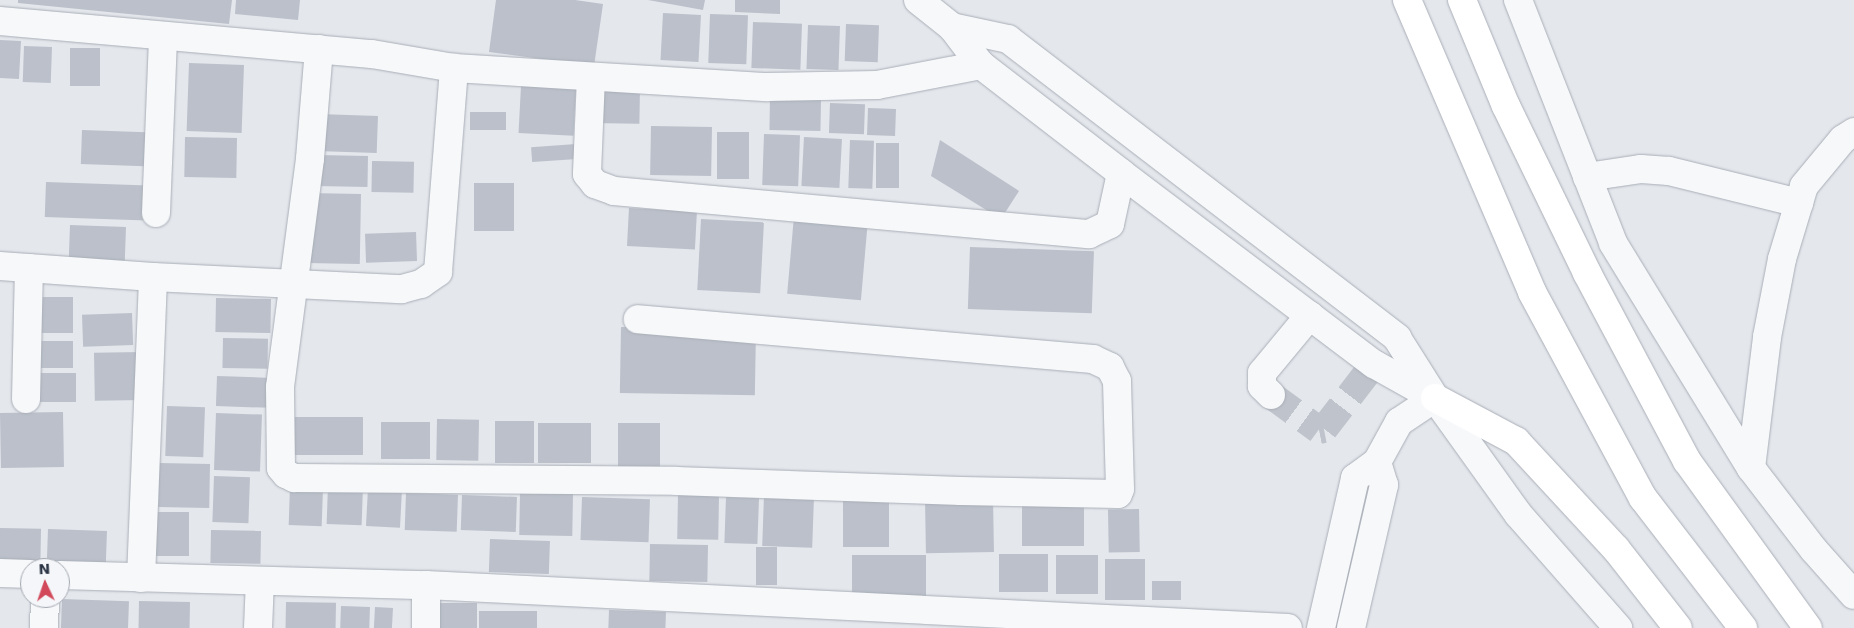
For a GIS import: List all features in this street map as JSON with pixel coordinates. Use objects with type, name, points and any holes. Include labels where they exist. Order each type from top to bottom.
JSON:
[{"type":"highway","points":[[1407,0],[1532,292],[1643,498],[1742,628]]},
{"type":"highway","points":[[1462,0],[1514,124],[1587,273],[1687,461],[1808,628]]},
{"type":"highway","points":[[1435,398],[1516,442],[1616,549],[1678,628]]},
{"type":"street","points":[[918,0],[952,27],[981,65],[1121,173],[1374,364],[1435,398]]},
{"type":"street","points":[[1518,0],[1613,243],[1751,468],[1814,550],[1854,595]]},
{"type":"street","points":[[0,21],[372,54],[454,68],[767,87],[877,85],[981,65]]},
{"type":"street","points":[[952,27],[1008,39],[1396,338],[1435,398],[1518,514],[1618,628]]},
{"type":"street","points":[[156,213],[163,36]]},
{"type":"street","points":[[319,49],[310,159],[280,387],[281,468],[294,478],[676,481],[1118,494],[1120,489],[1117,381],[1110,367],[1093,359],[638,319]]},
{"type":"street","points":[[0,266],[153,277],[402,289],[421,284],[438,272],[454,68]]},
{"type":"street","points":[[591,76],[587,174],[595,184],[614,191],[1089,234],[1110,224],[1121,173]]},
{"type":"street","points":[[1751,468],[1767,336],[1782,259],[1804,186],[1843,139],[1854,132]]},
{"type":"street","points":[[1587,177],[1642,170],[1669,171],[1799,203]]},
{"type":"street","points":[[26,399],[29,268]]},
{"type":"street","points":[[141,578],[153,277]]},
{"type":"street","points":[[1271,395],[1262,386],[1262,373],[1310,315]]},
{"type":"street","points":[[1321,628],[1355,478],[1377,462],[1399,422],[1435,398]]},
{"type":"street","points":[[1351,628],[1384,485],[1377,462]]},
{"type":"street","points":[[0,573],[20,574]]},
{"type":"street","points":[[70,575],[426,585],[1288,628]]},
{"type":"street","points":[[258,628],[260,581]]},
{"type":"street","points":[[426,585],[426,628]]},
{"type":"street","points":[[44,628],[45,608]]},
{"type":"building","points":[[18,0],[232,0],[229,24],[18,3]]},
{"type":"building","points":[[236,0],[300,0],[298,20],[235,14]]},
{"type":"building","points":[[496,0],[575,0],[603,4],[594,66],[489,52]]},
{"type":"building","points":[[648,0],[705,0],[703,10]]},
{"type":"building","points":[[735,0],[780,0],[780,14],[735,12]]},
{"type":"building","points":[[663,13],[701,15],[698,62],[661,60]]},
{"type":"building","points":[[710,14],[748,15],[746,64],[708,63]]},
{"type":"building","points":[[753,22],[802,24],[800,70],[751,68]]},
{"type":"building","points":[[846,24],[879,25],[878,62],[845,61]]},
{"type":"building","points":[[808,25],[840,26],[838,70],[806,69]]},
{"type":"building","points":[[0,40],[21,41],[19,79],[0,78]]},
{"type":"building","points":[[24,46],[52,47],[51,83],[23,82]]},
{"type":"building","points":[[70,48],[100,48],[100,86],[70,86]]},
{"type":"building","points":[[189,63],[244,65],[242,133],[187,131]]},
{"type":"building","points":[[521,86],[576,89],[573,136],[519,133]]},
{"type":"building","points":[[591,87],[640,88],[639,124],[590,123]]},
{"type":"building","points":[[770,98],[821,99],[820,131],[769,130]]},
{"type":"building","points":[[830,103],[865,104],[864,134],[829,133]]},
{"type":"building","points":[[868,108],[896,109],[895,136],[867,135]]},
{"type":"building","points":[[470,112],[506,112],[506,130],[470,130]]},
{"type":"building","points":[[318,114],[378,116],[377,153],[317,151]]},
{"type":"building","points":[[651,126],[712,127],[711,176],[650,175]]},
{"type":"building","points":[[82,130],[146,132],[145,166],[81,164]]},
{"type":"building","points":[[717,132],[749,132],[749,179],[717,179]]},
{"type":"building","points":[[764,134],[800,135],[798,186],[762,185]]},
{"type":"building","points":[[185,137],[237,138],[236,178],[184,177]]},
{"type":"building","points":[[804,137],[842,139],[839,188],[801,186]]},
{"type":"building","points":[[850,140],[874,141],[872,189],[848,188]]},
{"type":"building","points":[[940,140],[1019,191],[1001,219],[931,176]]},
{"type":"building","points":[[876,143],[899,143],[899,188],[876,188]]},
{"type":"building","points":[[576,144],[577,159],[532,162],[531,147]]},
{"type":"building","points":[[317,155],[368,156],[367,187],[316,186]]},
{"type":"building","points":[[372,161],[414,162],[413,193],[371,192]]},
{"type":"building","points":[[46,182],[148,186],[147,221],[45,217]]},
{"type":"building","points":[[474,183],[514,183],[514,231],[474,231]]},
{"type":"building","points":[[308,193],[361,194],[360,264],[307,263]]},
{"type":"building","points":[[629,208],[697,212],[695,250],[627,246]]},
{"type":"building","points":[[794,216],[868,222],[861,300],[787,294]]},
{"type":"building","points":[[701,219],[764,222],[760,293],[697,290]]},
{"type":"building","points":[[70,225],[126,227],[125,261],[69,259]]},
{"type":"building","points":[[416,232],[417,261],[366,263],[365,234]]},
{"type":"building","points":[[970,247],[1094,251],[1092,313],[968,309]]},
{"type":"building","points":[[33,297],[73,297],[73,333],[33,333]]},
{"type":"building","points":[[216,298],[271,299],[270,333],[215,332]]},
{"type":"building","points":[[132,313],[133,345],[83,347],[82,315]]},
{"type":"building","points":[[621,327],[756,329],[755,395],[620,393]]},
{"type":"building","points":[[223,338],[268,339],[267,369],[222,368]]},
{"type":"building","points":[[33,341],[73,341],[73,368],[33,368]]},
{"type":"building","points":[[142,352],[143,400],[95,401],[94,353]]},
{"type":"building","points":[[34,373],[76,373],[76,402],[34,402]]},
{"type":"building","points":[[217,376],[271,378],[270,408],[216,406]]},
{"type":"building","points":[[167,406],[205,407],[203,457],[165,456]]},
{"type":"building","points":[[63,412],[64,467],[1,468],[0,413]]},
{"type":"building","points":[[216,413],[262,415],[260,472],[214,470]]},
{"type":"building","points":[[292,417],[363,417],[363,455],[292,455]]},
{"type":"building","points":[[437,419],[479,420],[478,461],[436,460]]},
{"type":"building","points":[[495,421],[534,421],[534,463],[495,463]]},
{"type":"building","points":[[381,422],[430,422],[430,459],[381,459]]},
{"type":"building","points":[[538,423],[591,423],[591,463],[538,463]]},
{"type":"building","points":[[618,423],[660,423],[660,467],[618,467]]},
{"type":"building","points":[[159,463],[210,464],[209,508],[158,507]]},
{"type":"building","points":[[214,476],[250,477],[248,523],[212,522]]},
{"type":"building","points":[[328,485],[363,486],[362,525],[327,524]]},
{"type":"building","points":[[290,487],[323,488],[322,526],[289,525]]},
{"type":"building","points":[[368,488],[402,490],[400,528],[366,526]]},
{"type":"building","points":[[406,493],[458,495],[457,532],[405,530]]},
{"type":"building","points":[[520,493],[573,494],[572,536],[519,535]]},
{"type":"building","points":[[462,495],[517,497],[516,532],[461,530]]},
{"type":"building","points":[[678,495],[719,496],[718,540],[677,539]]},
{"type":"building","points":[[764,495],[814,497],[812,548],[762,546]]},
{"type":"building","points":[[582,497],[650,499],[648,542],[580,540]]},
{"type":"building","points":[[726,497],[759,498],[757,544],[724,543]]},
{"type":"building","points":[[843,498],[889,498],[889,547],[843,547]]},
{"type":"building","points":[[993,498],[994,552],[926,553],[925,499]]},
{"type":"building","points":[[1022,503],[1084,503],[1084,546],[1022,546]]},
{"type":"building","points":[[1139,509],[1140,552],[1109,553],[1108,510]]},
{"type":"building","points":[[144,512],[189,512],[189,556],[144,556]]},
{"type":"building","points":[[0,528],[41,529],[40,558],[20,558],[20,561],[0,561]]},
{"type":"building","points":[[48,529],[107,531],[106,563],[70,562],[70,558],[47,558]]},
{"type":"building","points":[[211,530],[261,531],[260,564],[210,563]]},
{"type":"building","points":[[490,539],[550,541],[549,574],[489,572]]},
{"type":"building","points":[[650,544],[708,545],[707,582],[649,581]]},
{"type":"building","points":[[756,547],[777,547],[777,585],[756,585]]},
{"type":"building","points":[[999,554],[1048,554],[1048,592],[999,592]]},
{"type":"building","points":[[852,555],[926,555],[926,603],[852,603]]},
{"type":"building","points":[[1056,555],[1098,555],[1098,594],[1056,594]]},
{"type":"building","points":[[1105,559],[1145,559],[1145,600],[1105,600]]},
{"type":"building","points":[[1152,581],[1181,581],[1181,600],[1152,600]]},
{"type":"building","points":[[70,599],[129,601],[128,628],[61,628],[62,608],[70,608]]},
{"type":"building","points":[[139,601],[190,602],[190,628],[139,628]]},
{"type":"building","points":[[286,602],[336,603],[336,628],[286,628]]},
{"type":"building","points":[[429,603],[477,603],[477,628],[429,628]]},
{"type":"building","points":[[341,606],[370,607],[369,628],[340,628]]},
{"type":"building","points":[[375,607],[393,608],[392,628],[374,628]]},
{"type":"building","points":[[609,610],[666,612],[665,628],[608,628]]},
{"type":"building","points":[[479,611],[537,611],[537,628],[479,628]]},
{"type":"tunnel","points":[[1271,395],[1319,430],[1324,429],[1374,364]]}]
